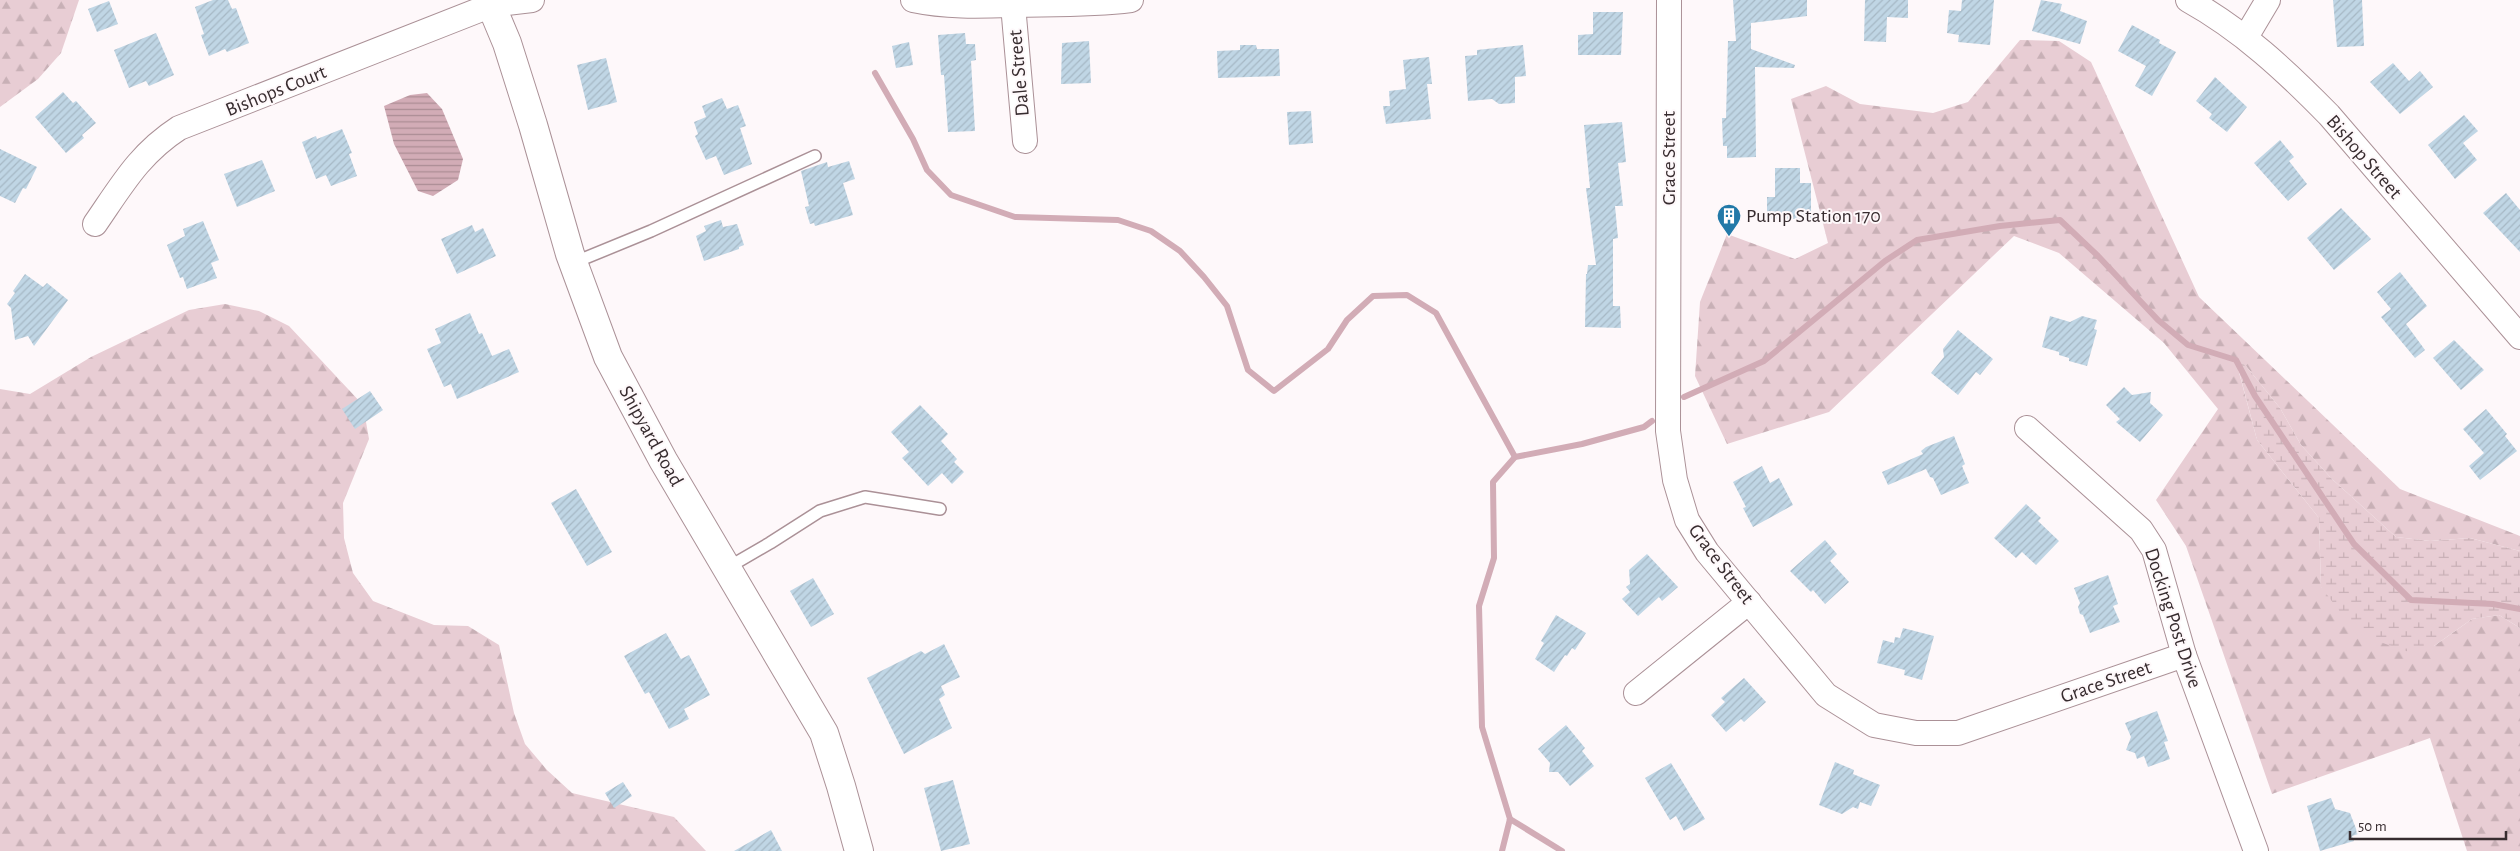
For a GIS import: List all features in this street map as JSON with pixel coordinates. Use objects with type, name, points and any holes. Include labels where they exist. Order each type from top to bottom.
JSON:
[{"type":"street","points":[[491,3],[532,0]]},
{"type":"street","points":[[913,0],[933,4],[971,7],[1062,5],[1131,0]]},
{"type":"street","name":"Grace Street","points":[[1669,0],[1668,431],[1675,480],[1687,520],[1707,552],[1826,695],[1874,724],[1916,733],[1958,733],[2184,655]]},
{"type":"street","name":"Bishop Street","points":[[2188,0],[2246,37],[2297,82],[2329,116],[2520,337]]},
{"type":"street","points":[[2246,37],[2268,0]]},
{"type":"street","name":"Bishops Court","points":[[95,224],[138,161],[157,142],[180,128],[491,3]]},
{"type":"street","name":"Shipyard Road","points":[[491,3],[533,125],[573,262],[593,320],[616,373],[663,460],[824,733],[842,786],[858,851]]},
{"type":"street","name":"Dale Street","points":[[1013,5],[1025,140]]},
{"type":"street","name":"Docking Post Drive","points":[[2027,428],[2140,530],[2154,550],[2184,655],[2256,851]]},
{"type":"street","points":[[1636,694],[1749,602]]},
{"type":"lane","points":[[573,262],[651,231],[815,156]]},
{"type":"lane","points":[[727,568],[770,544],[820,511],[865,497],[940,509]]},
{"type":"green space","points":[[0,0],[79,0],[61,53],[38,79],[0,107]]},
{"type":"green space","points":[[2020,40],[2059,41],[2091,62],[2199,297],[2400,489],[2520,536],[2520,551],[2470,538],[2430,541],[2396,537],[2332,479],[2301,445],[2280,408],[2246,366],[2236,361],[2257,440],[2319,518],[2321,587],[2434,646],[2472,619],[2499,615],[2520,628],[2520,851],[2467,851],[2430,738],[2272,794],[2186,546],[2156,500],[2218,409],[2164,343],[2059,253],[2014,236],[1829,412],[1727,444],[1695,376],[1700,302],[1727,234],[1795,259],[1828,243],[1791,99],[1826,86],[1860,104],[1933,113],[1968,102]]},
{"type":"green space","points":[[225,304],[259,311],[289,326],[363,405],[369,439],[343,503],[344,538],[353,573],[373,601],[434,625],[468,626],[499,645],[514,713],[525,744],[547,770],[572,793],[674,817],[706,851],[0,851],[0,389],[30,394],[91,357],[189,310]]},
{"type":"green space","points":[[2236,360],[2246,366],[2280,408],[2301,445],[2332,479],[2396,537],[2430,541],[2470,538],[2520,551],[2520,628],[2499,615],[2472,619],[2434,646],[2409,652],[2374,640],[2344,617],[2321,587],[2319,518],[2257,440]]},
{"type":"shaded area","points":[[427,93],[442,109],[463,159],[458,180],[433,196],[418,191],[394,144],[384,106],[410,95]]},
{"type":"building","points":[[213,0],[228,0],[232,9],[236,8],[249,43],[227,52],[225,49],[209,56],[201,35],[204,34],[195,7]]},
{"type":"building","points":[[1733,0],[1807,0],[1807,16],[1751,23],[1751,49],[1795,65],[1794,68],[1755,67],[1756,157],[1727,158],[1727,146],[1723,146],[1722,118],[1726,118],[1728,41],[1736,41]]},
{"type":"building","points":[[1865,0],[1908,0],[1908,18],[1887,17],[1886,42],[1864,41]]},
{"type":"building","points":[[1962,0],[1994,0],[1990,45],[1958,42],[1959,35],[1947,33],[1949,10],[1961,11]]},
{"type":"building","points":[[2041,0],[2062,4],[2060,11],[2087,21],[2080,44],[2032,31]]},
{"type":"building","points":[[2333,0],[2362,0],[2364,46],[2337,47]]},
{"type":"building","points":[[109,1],[118,24],[97,32],[88,9]]},
{"type":"building","points":[[1593,12],[1623,12],[1621,55],[1578,55],[1578,35],[1593,34]]},
{"type":"building","points":[[2132,25],[2160,40],[2159,43],[2176,52],[2152,96],[2135,86],[2146,66],[2118,51]]},
{"type":"building","points":[[156,33],[174,75],[149,86],[146,81],[129,88],[114,50]]},
{"type":"building","points":[[965,33],[966,44],[975,44],[976,60],[971,61],[975,131],[948,132],[944,75],[941,75],[938,35]]},
{"type":"building","points":[[1089,41],[1091,83],[1061,84],[1062,43]]},
{"type":"building","points":[[909,42],[913,65],[896,68],[892,46]]},
{"type":"building","points":[[1240,45],[1256,45],[1257,49],[1279,49],[1280,76],[1218,78],[1217,51],[1240,50]]},
{"type":"building","points":[[1523,45],[1526,76],[1515,77],[1515,103],[1499,104],[1492,99],[1468,101],[1465,56],[1477,55],[1477,50]]},
{"type":"building","points":[[1429,57],[1432,84],[1427,84],[1431,119],[1386,124],[1383,106],[1390,106],[1389,91],[1406,89],[1403,60]]},
{"type":"building","points":[[606,58],[617,102],[588,110],[577,65]]},
{"type":"building","points":[[2393,63],[2409,81],[2420,71],[2433,87],[2400,114],[2370,82]]},
{"type":"building","points":[[2215,77],[2247,107],[2227,132],[2209,118],[2212,114],[2196,101]]},
{"type":"building","points":[[63,92],[73,103],[76,101],[96,123],[82,135],[84,138],[66,153],[35,117]]},
{"type":"building","points":[[722,98],[727,109],[738,105],[746,126],[740,128],[752,164],[724,175],[716,156],[706,160],[695,136],[698,134],[694,122],[706,117],[702,106]]},
{"type":"building","points":[[1311,111],[1313,143],[1289,145],[1287,112]]},
{"type":"building","points":[[2464,115],[2478,131],[2463,143],[2477,160],[2455,179],[2428,145]]},
{"type":"building","points":[[1622,122],[1626,162],[1618,163],[1623,206],[1615,206],[1618,238],[1613,239],[1613,306],[1620,306],[1621,328],[1585,327],[1586,274],[1588,265],[1596,265],[1586,188],[1590,188],[1584,125]]},
{"type":"building","points":[[342,129],[352,153],[349,154],[357,176],[331,186],[326,175],[316,179],[302,142],[316,136],[317,139]]},
{"type":"building","points":[[2280,140],[2294,157],[2289,161],[2307,184],[2288,201],[2254,163]]},
{"type":"building","points":[[0,149],[37,167],[26,189],[23,188],[15,203],[0,196]]},
{"type":"building","points":[[262,160],[275,191],[237,207],[224,174]]},
{"type":"building","points":[[849,161],[855,179],[843,183],[853,215],[815,226],[814,223],[810,224],[805,207],[809,206],[801,171],[827,162],[828,167]]},
{"type":"building","points":[[1775,168],[1800,168],[1800,183],[1811,183],[1811,219],[1767,219],[1767,197],[1775,197]]},
{"type":"building","points":[[2506,193],[2520,210],[2520,252],[2483,213]]},
{"type":"building","points":[[2341,208],[2371,239],[2334,270],[2307,238]]},
{"type":"building","points":[[721,220],[723,227],[737,224],[744,245],[739,247],[739,249],[704,261],[696,236],[706,231],[704,226]]},
{"type":"building","points":[[203,221],[219,260],[211,263],[217,278],[187,289],[183,277],[180,278],[167,245],[185,236],[183,229]]},
{"type":"building","points":[[472,225],[475,232],[483,228],[496,256],[457,274],[441,239]]},
{"type":"building","points":[[2400,272],[2427,306],[2406,324],[2425,350],[2415,358],[2381,317],[2391,309],[2377,292]]},
{"type":"building","points":[[25,274],[43,287],[47,283],[68,300],[34,346],[28,336],[15,340],[11,308],[7,304],[15,293],[13,291]]},
{"type":"building","points":[[470,313],[479,334],[482,333],[492,356],[509,349],[519,372],[457,399],[451,384],[444,387],[427,349],[441,343],[435,329]]},
{"type":"building","points":[[2050,316],[2070,322],[2082,316],[2097,320],[2094,329],[2097,330],[2087,366],[2069,361],[2069,358],[2059,355],[2059,352],[2042,347]]},
{"type":"building","points":[[1958,330],[1993,359],[1980,375],[1976,372],[1958,395],[1931,373],[1944,357],[1943,349]]},
{"type":"building","points":[[2454,340],[2484,370],[2461,390],[2433,358]]},
{"type":"building","points":[[2124,387],[2132,395],[2151,392],[2150,403],[2163,415],[2140,442],[2116,422],[2120,419],[2106,405]]},
{"type":"building","points":[[370,391],[383,410],[355,429],[342,409]]},
{"type":"building","points":[[920,405],[948,434],[941,441],[957,459],[954,462],[964,472],[952,484],[942,473],[928,486],[902,458],[909,452],[891,432]]},
{"type":"building","points":[[2486,409],[2507,434],[2505,436],[2517,451],[2480,480],[2469,466],[2484,453],[2463,429]]},
{"type":"building","points":[[1954,436],[1965,464],[1962,466],[1969,483],[1941,495],[1933,478],[1930,477],[1926,469],[1888,485],[1882,472],[1923,454],[1921,451],[1926,447]]},
{"type":"building","points":[[1762,466],[1770,483],[1779,478],[1793,505],[1753,527],[1743,508],[1746,507],[1733,482]]},
{"type":"building","points":[[576,489],[612,552],[587,566],[551,503]]},
{"type":"building","points":[[2026,504],[2041,518],[2038,521],[2059,541],[2036,565],[2022,552],[2016,558],[1994,538]]},
{"type":"building","points":[[1825,540],[1837,554],[1830,561],[1849,582],[1825,604],[1813,590],[1811,592],[1790,571]]},
{"type":"building","points":[[1647,554],[1678,587],[1662,601],[1659,597],[1638,616],[1622,599],[1630,592],[1626,587],[1630,584],[1629,570]]},
{"type":"building","points":[[2108,575],[2118,604],[2113,606],[2120,622],[2090,633],[2083,615],[2080,614],[2078,607],[2080,603],[2074,588]]},
{"type":"building","points":[[813,578],[834,614],[811,627],[790,591]]},
{"type":"building","points":[[1556,615],[1586,633],[1575,650],[1572,648],[1567,656],[1565,655],[1554,672],[1535,659],[1544,643],[1541,641]]},
{"type":"building","points":[[1903,628],[1934,636],[1922,680],[1904,675],[1905,670],[1877,663],[1883,640],[1894,643],[1895,637],[1900,638]]},
{"type":"building","points":[[666,633],[681,659],[689,655],[710,695],[684,709],[689,719],[669,729],[649,692],[645,694],[624,656]]},
{"type":"building","points":[[944,644],[960,677],[941,686],[945,695],[939,699],[952,728],[904,754],[867,678],[921,651],[925,654]]},
{"type":"building","points":[[1744,678],[1766,702],[1744,722],[1741,719],[1726,732],[1711,715],[1725,702],[1721,698]]},
{"type":"building","points":[[2157,711],[2168,741],[2164,742],[2170,759],[2148,767],[2144,756],[2137,759],[2135,753],[2126,750],[2131,737],[2125,723]]},
{"type":"building","points":[[1566,725],[1585,748],[1582,751],[1594,766],[1570,786],[1558,772],[1549,772],[1550,763],[1538,749]]},
{"type":"building","points":[[1835,762],[1854,770],[1853,774],[1880,785],[1871,806],[1860,802],[1858,809],[1853,807],[1842,814],[1819,805]]},
{"type":"building","points":[[1671,763],[1705,819],[1684,831],[1676,816],[1670,820],[1645,778]]},
{"type":"building","points":[[953,780],[970,844],[941,851],[924,788]]},
{"type":"building","points":[[623,782],[632,796],[614,808],[605,793]]},
{"type":"building","points":[[2331,798],[2335,809],[2350,813],[2358,834],[2352,836],[2354,841],[2320,851],[2307,806]]},
{"type":"building","points":[[771,830],[782,851],[734,851]]},
{"type":"waterway","points":[[875,73],[913,139],[927,170],[951,195],[1015,217],[1118,220],[1151,231],[1180,251],[1227,306],[1248,370],[1274,391],[1328,349],[1347,320],[1373,296],[1407,295],[1436,313],[1515,457]]},
{"type":"waterway","points":[[1684,397],[1764,361],[1885,261],[1917,240],[2000,226],[2060,220],[2098,256],[2158,320],[2188,345],[2236,360],[2255,396],[2354,544],[2411,600],[2493,604],[2520,609]]},
{"type":"waterway","points":[[1502,851],[1510,819],[1482,727],[1479,606],[1494,558],[1493,482],[1515,457],[1582,444],[1644,427],[1652,421]]},
{"type":"waterway","points":[[1510,819],[1562,851]]},
{"type":"place","name":"Pump Station 170","points":[[1729,237]]}]
